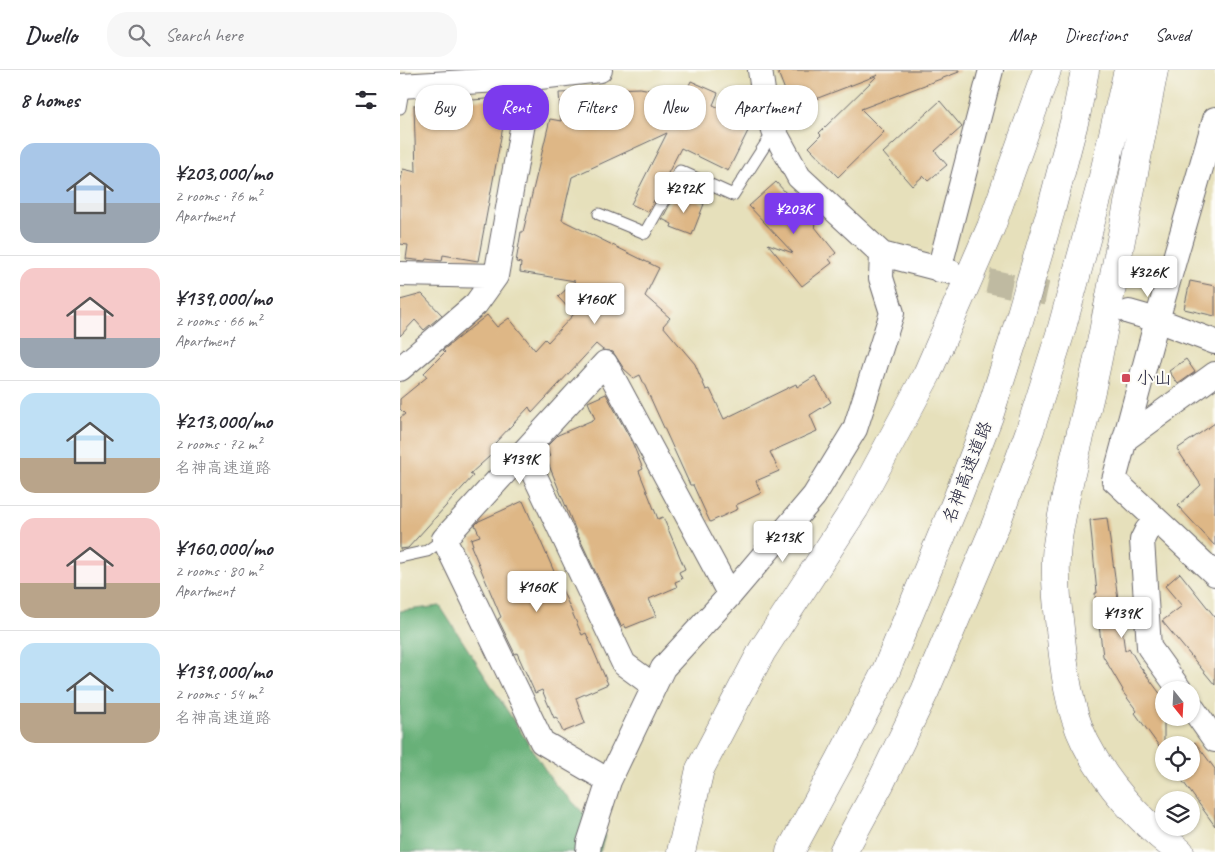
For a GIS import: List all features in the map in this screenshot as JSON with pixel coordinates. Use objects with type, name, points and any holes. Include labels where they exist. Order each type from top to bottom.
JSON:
[{"type":"highway","points":[[681,852],[700,769],[762,651],[855,508],[927,374],[991,227],[1047,70]]},
{"type":"highway","name":"名神高速道路","points":[[790,852],[884,673],[989,416],[1051,210],[1077,111],[1085,70]]},
{"type":"highway","points":[[843,852],[881,782],[925,691],[996,524],[1030,430],[1061,331],[1100,191],[1128,70]]},
{"type":"highway","points":[[1154,70],[1099,355],[1064,502],[1057,548],[1057,605],[1063,661],[1073,708],[1085,742],[1111,785],[1158,835],[1180,852]]},
{"type":"street","points":[[401,93],[600,70]]},
{"type":"street","points":[[760,70],[764,98],[774,131],[799,177],[882,254],[945,271],[990,70]]},
{"type":"street","points":[[400,369],[476,304],[496,276],[531,78]]},
{"type":"street","points":[[1215,119],[1157,320],[1114,480],[1215,574]]},
{"type":"street","points":[[588,852],[588,842],[609,781],[663,668],[730,595],[814,496],[855,430],[892,313],[881,278],[882,254]]},
{"type":"street","points":[[400,274],[496,276]]},
{"type":"street","points":[[1129,312],[1157,320],[1215,342]]},
{"type":"street","points":[[609,781],[542,742],[444,538],[606,363],[730,595]]},
{"type":"street","points":[[1124,440],[1215,374]]},
{"type":"street","points":[[524,453],[624,664],[654,686]]},
{"type":"street","points":[[1158,522],[1147,530],[1142,540],[1149,647],[1174,681]]},
{"type":"street","points":[[1200,719],[1215,740]]},
{"type":"lane","points":[[599,214],[645,233],[680,171],[733,195],[774,131]]},
{"type":"lane","points":[[400,558],[427,551],[444,538]]},
{"type":"green space","points":[[440,606],[553,782],[605,835],[600,852],[400,852],[400,611]]},
{"type":"building","points":[[777,70],[959,70],[959,72],[861,109],[884,132],[838,177],[809,147],[821,135],[819,133],[878,75],[818,98],[818,85],[783,85]]},
{"type":"building","points":[[691,81],[700,85],[689,85]]},
{"type":"building","points":[[634,88],[644,89],[644,130],[706,130],[706,88],[716,92],[713,105],[716,106],[716,130],[748,130],[728,171],[681,148],[648,212],[631,204],[667,133],[572,177],[562,220],[659,268],[645,296],[670,318],[663,326],[695,364],[706,390],[710,389],[724,419],[796,384],[797,387],[815,376],[831,402],[810,415],[817,431],[770,452],[779,471],[756,481],[761,493],[736,505],[738,509],[710,522],[693,485],[690,485],[640,375],[634,378],[624,369],[613,352],[603,350],[596,344],[532,413],[529,407],[495,443],[499,448],[470,474],[473,476],[408,548],[400,549],[400,418],[405,414],[400,409],[400,399],[427,377],[424,373],[445,352],[443,350],[487,315],[497,327],[509,318],[535,350],[545,339],[548,342],[574,314],[558,297],[575,281],[520,272],[521,263],[516,262],[521,232],[523,232],[547,130],[549,130],[550,119],[559,121],[559,130],[634,130]]},
{"type":"building","points":[[483,99],[483,130],[502,130],[478,261],[443,255],[442,261],[406,259],[408,245],[400,244],[400,185],[403,169],[416,172],[414,105],[415,130],[473,130],[473,100]]},
{"type":"building","points":[[940,101],[962,127],[935,151],[947,165],[928,181],[923,176],[912,186],[883,153]]},
{"type":"building","points":[[776,182],[816,226],[836,253],[829,259],[832,263],[802,286],[768,244],[793,253],[749,206]]},
{"type":"building","points":[[676,193],[704,204],[692,235],[671,227],[672,224],[662,219]]},
{"type":"building","points":[[1190,281],[1215,286],[1215,316],[1184,309]]},
{"type":"building","points":[[422,294],[442,315],[424,330],[415,320],[400,336],[400,300]]},
{"type":"building","points":[[1186,359],[1195,372],[1178,384],[1169,371]]},
{"type":"building","points":[[606,394],[632,442],[643,469],[639,471],[658,519],[663,517],[685,569],[679,572],[682,579],[675,582],[677,587],[649,599],[656,616],[626,628],[624,624],[621,626],[576,531],[546,458],[550,457],[546,447],[558,435],[595,419],[588,402]]},
{"type":"building","points":[[1215,423],[1215,546],[1178,506],[1201,485],[1177,449]]},
{"type":"building","points":[[523,501],[582,635],[586,633],[608,684],[576,698],[585,723],[563,732],[556,717],[554,718],[542,690],[535,693],[517,653],[515,654],[498,619],[501,617],[471,546],[473,545],[471,539],[480,536],[475,525],[479,521]]},
{"type":"building","points":[[1107,518],[1125,651],[1129,648],[1155,687],[1155,726],[1164,726],[1164,736],[1155,736],[1155,741],[1135,713],[1137,711],[1122,691],[1103,656],[1097,618],[1095,593],[1097,593],[1090,520]]},
{"type":"building","points":[[1180,573],[1215,617],[1215,685],[1162,621],[1182,606],[1165,586]]},
{"type":"building","points":[[1200,749],[1215,769],[1215,826],[1200,805],[1200,791],[1190,791],[1183,781],[1200,781]]},
{"type":"tunnel","points":[[953,273],[1125,311]]},
{"type":"place","name":"小山","points":[[1126,378]]}]
